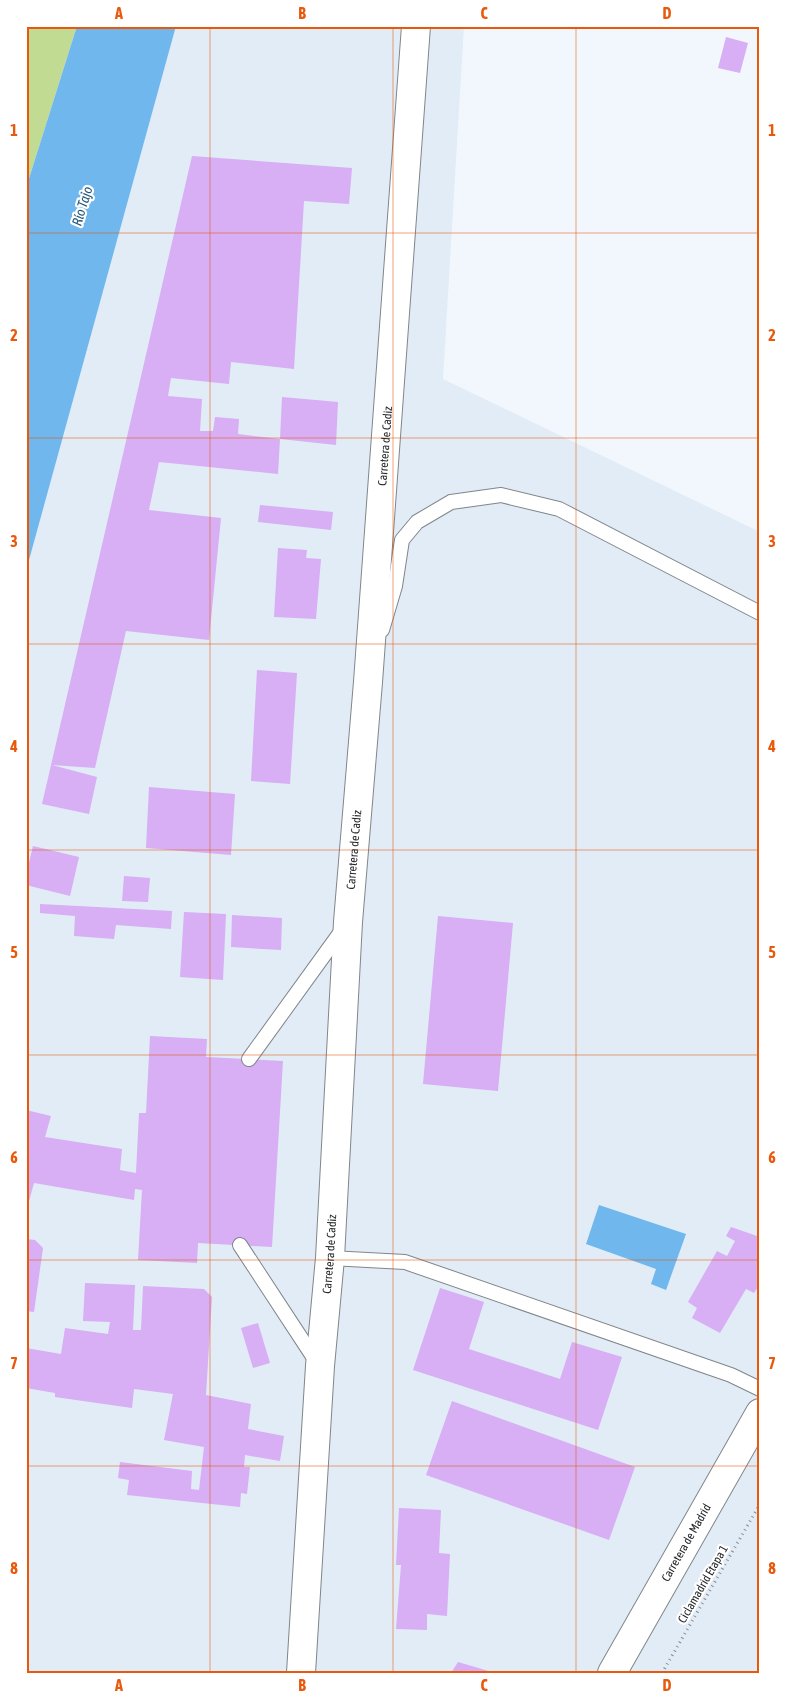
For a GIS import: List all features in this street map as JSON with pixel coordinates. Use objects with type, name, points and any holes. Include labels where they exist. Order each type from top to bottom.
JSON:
[{"type":"main road","name":"Carretera de Cadiz","points":[[301,1673],[320,1366],[330,1258],[348,922],[368,682],[416,26]]},
{"type":"main road","name":"Carretera de Madrid","points":[[612,1673],[760,1413]]},
{"type":"lane","points":[[368,682],[394,586],[402,540],[417,522],[451,502],[501,495],[559,510],[760,612]]},
{"type":"lane","points":[[249,1059],[348,922]]},
{"type":"lane","points":[[240,1245],[320,1366]]},
{"type":"lane","points":[[330,1258],[405,1262],[731,1375],[760,1389]]},
{"type":"path","name":"Ciclamadrid Etapa 1","points":[[662,1673],[760,1504]]},
{"type":"shaded area","points":[[176,26],[464,26],[443,379],[760,532],[760,1673],[26,1673],[26,571]]},
{"type":"green space","points":[[26,26],[77,26],[26,188]]},
{"type":"water","name":"Río Tajo","points":[[77,26],[176,26],[26,571],[26,188]]},
{"type":"water","points":[[599,1205],[686,1234],[666,1290],[651,1284],[656,1269],[586,1244]]},
{"type":"building","points":[[726,37],[748,43],[740,73],[718,68]]},
{"type":"building","points":[[192,156],[352,168],[349,204],[304,201],[294,369],[231,362],[229,384],[171,378],[168,396],[202,399],[200,431],[213,431],[215,417],[239,419],[238,434],[280,439],[278,474],[159,462],[149,510],[221,518],[209,640],[126,631],[95,768],[52,765],[97,777],[89,814],[42,804]]},
{"type":"building","points":[[282,397],[338,402],[336,445],[280,439]]},
{"type":"building","points":[[260,505],[333,512],[331,530],[258,522]]},
{"type":"building","points":[[278,548],[307,550],[306,558],[321,559],[316,619],[274,617]]},
{"type":"building","points":[[257,670],[297,673],[290,784],[251,781]]},
{"type":"building","points":[[149,787],[235,794],[231,855],[146,848]]},
{"type":"building","points":[[33,846],[79,857],[70,896],[26,885],[26,875]]},
{"type":"building","points":[[124,876],[150,878],[148,902],[122,901]]},
{"type":"building","points":[[40,904],[172,911],[171,929],[116,925],[114,939],[74,936],[75,916],[40,913]]},
{"type":"building","points":[[184,912],[226,914],[223,980],[180,977]]},
{"type":"building","points":[[232,915],[282,918],[281,950],[231,947]]},
{"type":"building","points":[[438,916],[513,923],[498,1091],[423,1084]]},
{"type":"building","points":[[150,1036],[207,1039],[206,1057],[283,1061],[272,1247],[198,1243],[197,1263],[138,1260],[142,1190],[135,1189],[134,1200],[34,1183],[26,1212],[26,1110],[51,1116],[45,1137],[122,1149],[120,1170],[136,1173],[139,1113],[146,1113]]},
{"type":"building","points":[[731,1227],[760,1237],[760,1284],[754,1293],[746,1289],[720,1333],[692,1318],[697,1308],[688,1302],[717,1251],[727,1256],[735,1241],[726,1236]]},
{"type":"building","points":[[26,1239],[35,1240],[43,1248],[34,1312],[26,1311]]},
{"type":"building","points":[[85,1283],[135,1285],[133,1330],[141,1330],[143,1286],[204,1289],[212,1297],[206,1395],[251,1404],[248,1429],[284,1436],[280,1461],[245,1455],[244,1467],[250,1467],[247,1494],[241,1493],[240,1507],[127,1495],[129,1480],[118,1478],[120,1462],[192,1471],[191,1489],[199,1490],[204,1447],[164,1440],[173,1394],[134,1389],[132,1408],[55,1397],[55,1393],[26,1388],[26,1348],[61,1354],[65,1328],[108,1334],[110,1322],[83,1321]]},
{"type":"building","points":[[440,1288],[484,1302],[469,1349],[560,1379],[572,1342],[622,1357],[598,1430],[413,1370]]},
{"type":"building","points":[[258,1323],[270,1363],[253,1368],[241,1328]]},
{"type":"building","points":[[452,1401],[635,1467],[609,1540],[426,1475]]},
{"type":"building","points":[[399,1508],[441,1510],[439,1553],[450,1554],[447,1616],[427,1614],[427,1630],[396,1629],[401,1565],[396,1565]]},
{"type":"building","points":[[458,1662],[492,1672],[492,1673],[451,1673]]}]
